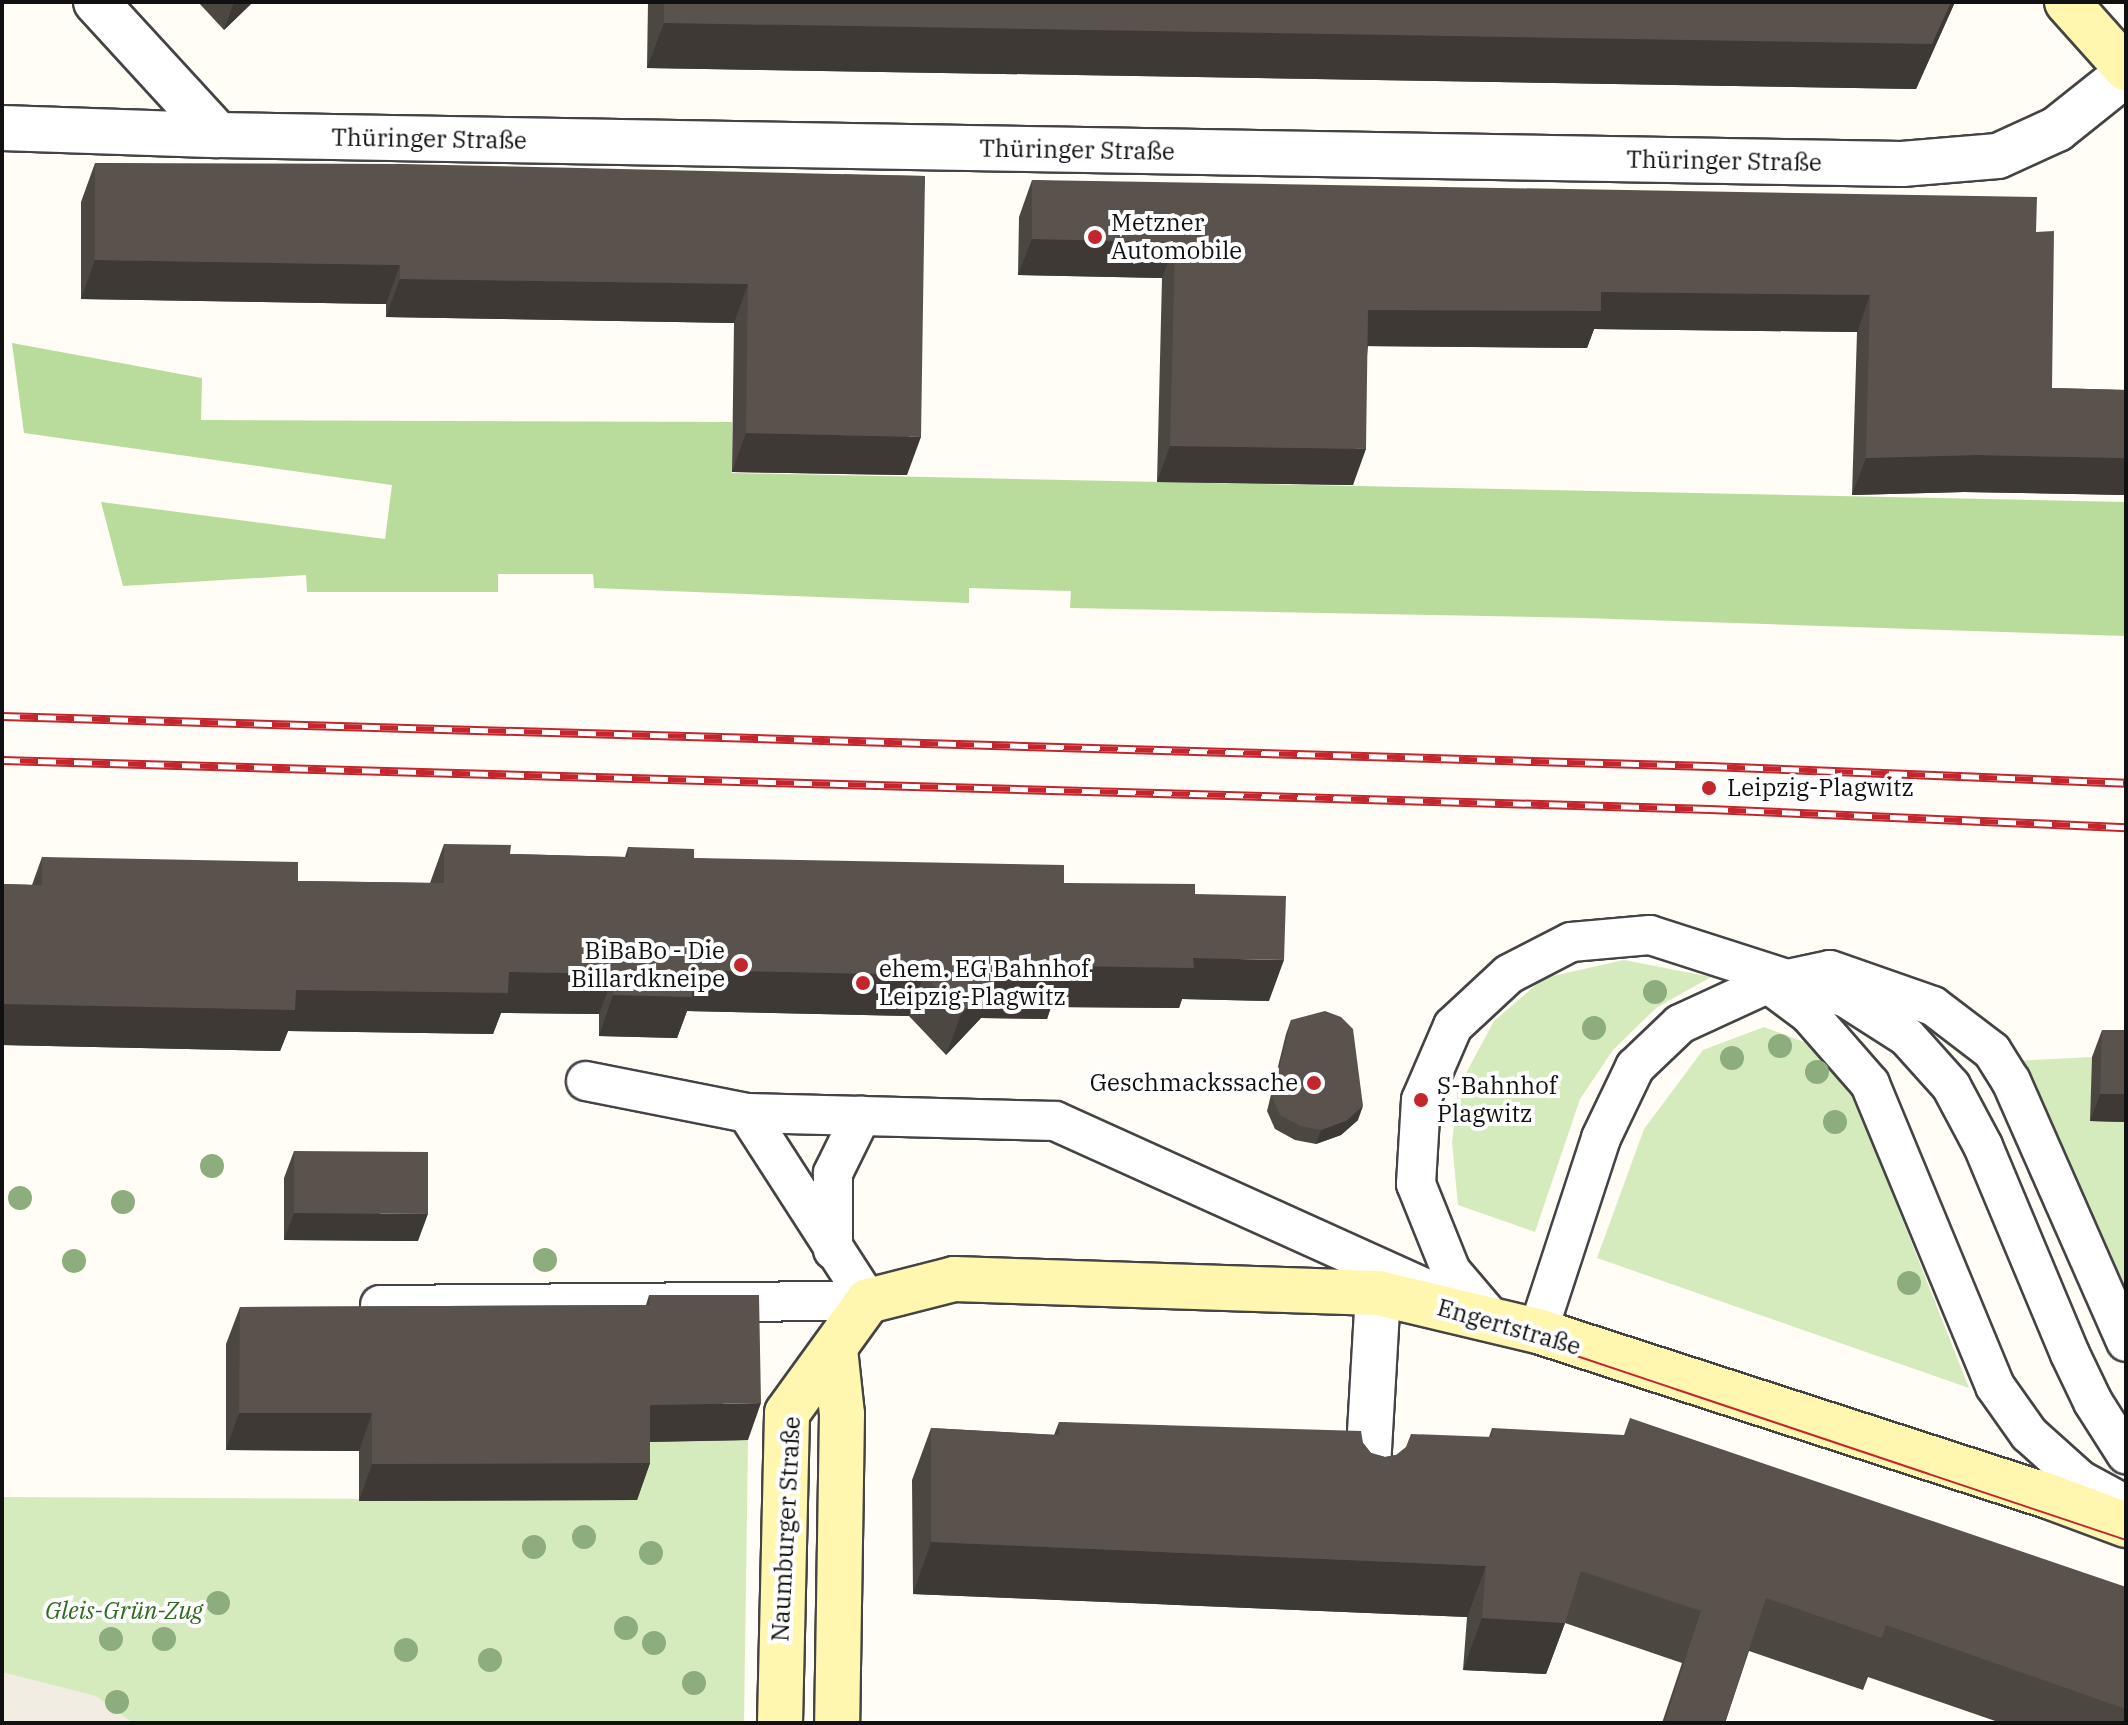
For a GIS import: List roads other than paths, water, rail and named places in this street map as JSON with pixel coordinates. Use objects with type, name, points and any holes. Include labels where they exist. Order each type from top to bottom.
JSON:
[{"type":"street","points":[[96,2],[218,135]]},
{"type":"street","points":[[2067,2],[2126,68]]},
{"type":"street","name":"Thüringer Straße","points":[[2,128],[218,135],[1902,164],[1998,156],[2057,129],[2126,74]]},
{"type":"street","name":"Engertstraße","points":[[868,1301],[954,1279],[1378,1293],[1538,1331],[2051,1497],[2126,1525]]},
{"type":"street","points":[[1367,1484],[1378,1293]]},
{"type":"street","name":"Naumburger Straße","points":[[780,1723],[787,1413],[868,1301]]},
{"type":"street","name":"Naumburger Straße","points":[[835,1349],[842,1414],[837,1723]]},
{"type":"lane","points":[[1491,1318],[1451,1271],[1416,1184],[1421,1100],[1453,1026],[1509,974],[1571,942],[1650,935],[1733,961],[1780,981],[1846,998],[1907,1037],[1951,1086],[1983,1146],[2075,1366],[2099,1414],[2126,1454]]},
{"type":"lane","points":[[1538,1331],[1601,1138],[1635,1067],[1680,1024],[1780,981],[1830,970],[1933,1006],[1992,1051],[2011,1081],[2126,1342]]},
{"type":"lane","points":[[1780,981],[1870,1084],[1995,1386],[2029,1434],[2080,1480],[2126,1505]]},
{"type":"lane","points":[[586,1081],[747,1113],[1055,1121],[1491,1318]]},
{"type":"lane","points":[[747,1113],[868,1301]]},
{"type":"lane","points":[[833,1250],[833,1173],[861,1116]]},
{"type":"lane","points":[[380,1305],[868,1301]]},
{"type":"tram line","points":[[1491,1318],[1511,1334],[2126,1540]]},
{"type":"railway","points":[[2,716],[1709,766],[2126,783]]},
{"type":"railway","points":[[2,760],[1710,809],[2126,827]]},
{"type":"place","name":"Metzner Automobile","points":[[1095,237]]},
{"type":"place","name":"Leipzig-Plagwitz","points":[[1709,788]]},
{"type":"place","name":"BiBaBo - Die Billardkneipe","points":[[741,965]]},
{"type":"place","name":"ehem. EG Bahnhof Leipzig-Plagwitz","points":[[863,983]]},
{"type":"place","name":"Geschmackssache","points":[[1314,1083]]},
{"type":"place","name":"S-Bahnhof Plagwitz","points":[[1421,1100]]},
{"type":"park label","name":"Gleis-Grün-Zug","points":[[124,1611]]}]
